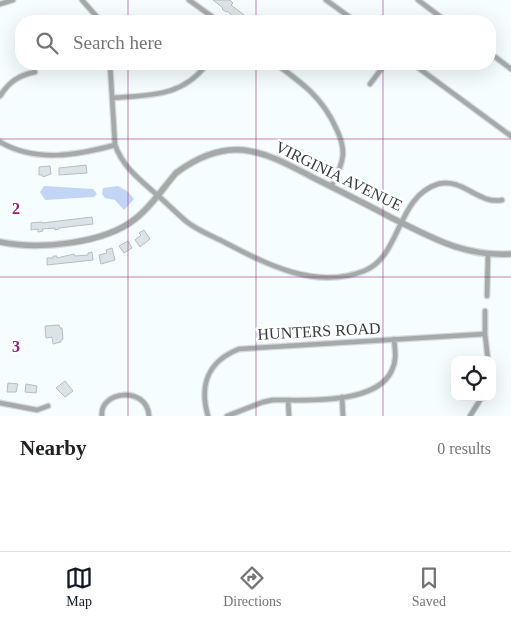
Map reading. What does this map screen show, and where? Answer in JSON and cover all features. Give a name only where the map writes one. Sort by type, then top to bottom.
[{"type":"street","points":[[0,4],[13,0]]},
{"type":"street","points":[[82,0],[96,15]]},
{"type":"street","points":[[189,0],[210,15]]},
{"type":"street","points":[[326,0],[347,15]]},
{"type":"street","points":[[418,0],[438,15]]},
{"type":"street","points":[[496,58],[511,69]]},
{"type":"street","points":[[111,70],[115,145],[120,157],[130,170],[188,223],[283,270],[306,276],[334,278],[365,271],[376,264],[386,252],[401,222],[417,198],[426,190],[440,183],[454,184],[471,190],[494,202],[502,200]]},
{"type":"street","points":[[113,98],[155,95],[172,91],[187,84],[202,70]]},
{"type":"street","points":[[284,70],[308,87],[320,100],[340,137],[343,153],[339,171],[331,186]]},
{"type":"street","points":[[370,84],[380,70]]},
{"type":"street","points":[[421,70],[511,136]]},
{"type":"street","points":[[0,96],[7,85],[17,78],[35,72]]},
{"type":"street","points":[[0,142],[24,151],[67,156],[115,145]]},
{"type":"street","name":"VIRGINIA AVENUE","points":[[0,242],[29,245],[64,243],[101,237],[132,222],[176,173],[184,167],[203,156],[232,150],[243,150],[268,155],[454,248],[488,254],[511,254]]},
{"type":"street","points":[[487,296],[488,254]]},
{"type":"street","points":[[484,311],[484,334],[487,356]]},
{"type":"street","name":"HUNTERS ROAD","points":[[208,416],[204,402],[205,386],[210,370],[215,364],[238,349],[261,346],[484,334]]},
{"type":"street","points":[[227,416],[263,402],[342,397],[363,394],[374,389],[385,381],[393,370],[396,356],[394,339]]},
{"type":"street","points":[[102,416],[103,408],[107,401],[132,395],[145,403],[149,416]]},
{"type":"street","points":[[342,397],[343,416]]},
{"type":"street","points":[[288,400],[289,416]]},
{"type":"street","points":[[470,416],[479,401]]},
{"type":"street","points":[[0,403],[37,410],[48,406]]},
{"type":"water","points":[[44,186],[93,189],[97,194],[94,197],[45,200],[40,192]]},
{"type":"water","points":[[118,186],[127,191],[134,199],[124,210],[115,200],[105,198],[102,194],[103,188]]},
{"type":"building","points":[[213,0],[230,0],[233,3],[231,5],[244,15],[231,15]]},
{"type":"building","points":[[86,165],[87,173],[59,175],[59,168]]},
{"type":"building","points":[[50,166],[51,174],[43,177],[39,175],[39,167]]},
{"type":"building","points":[[92,217],[93,224],[55,230],[55,228],[42,229],[43,231],[38,232],[38,229],[31,230],[31,223]]},
{"type":"building","points":[[144,230],[150,239],[140,247],[135,240],[141,235],[139,233]]},
{"type":"building","points":[[128,241],[132,248],[124,253],[119,246]]},
{"type":"building","points":[[112,248],[115,260],[101,264],[99,255],[107,253],[106,250]]},
{"type":"building","points":[[92,252],[93,260],[47,265],[47,258],[53,258],[53,256],[57,256],[57,258],[74,254],[75,256],[88,255],[88,253]]},
{"type":"building","points":[[59,325],[62,328],[63,339],[61,342],[53,344],[52,337],[46,338],[45,326]]},
{"type":"building","points":[[65,381],[73,391],[65,397],[56,388]]},
{"type":"building","points":[[8,383],[18,384],[16,392],[7,392]]},
{"type":"building","points":[[26,384],[37,386],[36,393],[25,392]]}]
